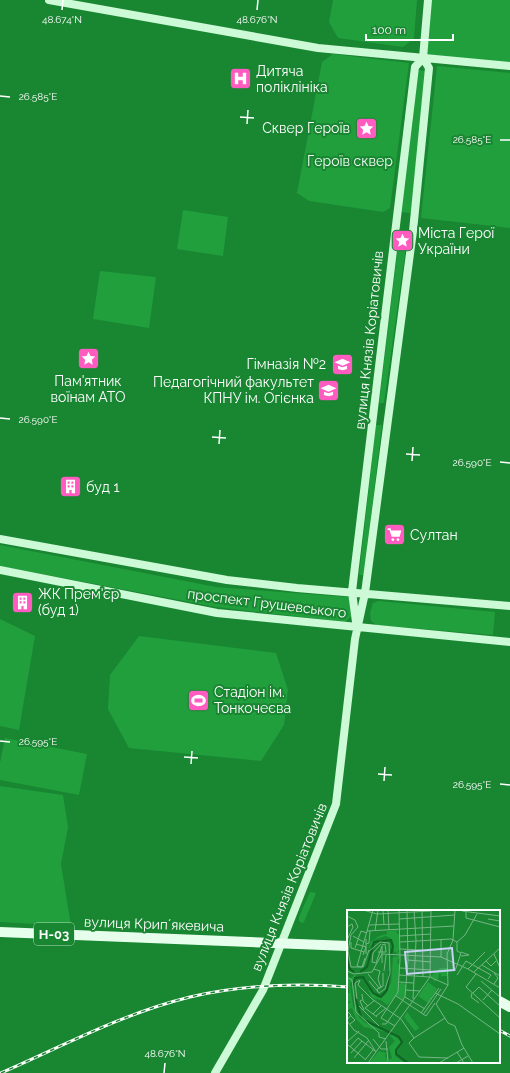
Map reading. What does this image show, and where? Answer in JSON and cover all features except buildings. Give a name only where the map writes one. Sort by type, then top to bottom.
[{"type":"main road","points":[[49,0],[318,48],[510,66]]},
{"type":"main road","name":"вулиця Князів Коріатовичів","points":[[215,1073],[263,990],[336,804],[357,627],[365,593],[413,224],[429,68],[423,58],[428,0]]},
{"type":"main road","name":"вулиця Князів Коріатовичів","points":[[357,627],[352,592],[415,67],[423,58]]},
{"type":"main road","name":"проспект Грушевського","points":[[0,538],[222,579],[510,606]]},
{"type":"main road","name":"проспект Грушевського","points":[[0,570],[217,613],[510,642]]},
{"type":"main road","name":"вулиця Крипʼякевича","points":[[0,932],[282,943]]},
{"type":"main road","name":"Н-03","points":[[282,943],[347,946]]},
{"type":"main road","points":[[500,1002],[510,1007]]},
{"type":"green space","points":[[333,0],[417,0],[414,38],[403,47],[338,38],[329,22]]},
{"type":"green space","points":[[428,0],[510,0],[510,66],[423,58]]},
{"type":"green space","name":"Героїв сквер","points":[[333,54],[409,63],[390,208],[383,212],[309,201],[297,193],[322,62]]},
{"type":"green space","points":[[437,66],[510,73],[510,228],[421,218]]},
{"type":"green space","points":[[418,70],[425,71],[411,213],[400,212]]},
{"type":"green space","points":[[183,210],[228,217],[223,256],[177,249]]},
{"type":"green space","points":[[398,246],[406,247],[384,403],[379,403]]},
{"type":"green space","points":[[100,271],[156,277],[149,328],[93,319]]},
{"type":"green space","points":[[376,425],[382,425],[364,575],[359,575]]},
{"type":"green space","points":[[0,545],[216,587],[348,597],[351,601],[353,611],[351,617],[345,622],[216,607],[0,566]]},
{"type":"green space","points":[[379,601],[495,612],[493,635],[376,625],[371,621],[370,613],[373,603]]},
{"type":"green space","points":[[0,619],[35,636],[19,730],[0,726]]},
{"type":"green space","name":"Стадіон ім. Тонкочеєва","points":[[139,636],[276,653],[288,690],[284,725],[261,761],[129,748],[108,709],[110,675]]},
{"type":"green space","points":[[5,738],[87,754],[79,795],[0,780],[0,763]]},
{"type":"green space","points":[[0,786],[63,795],[68,827],[61,864],[71,926],[0,922]]},
{"type":"green space","points":[[310,892],[316,893],[304,922],[302,923],[299,921],[299,917]]},
{"type":"railway","points":[[1,1073],[118,1021],[141,1012],[190,997],[229,990],[269,986],[309,985],[347,987]]},
{"type":"railway","points":[[500,1031],[510,1036]]},
{"type":"place","name":"Дитяча поліклініка","points":[[241,79]]},
{"type":"place","name":"Сквер Героїв","points":[[366,128]]},
{"type":"place","name":"Міста Герої України","points":[[402,241]]},
{"type":"place","name":"Пам'ятник воїнам АТО","points":[[88,359]]},
{"type":"place","name":"Гімназія №2","points":[[342,364]]},
{"type":"place","name":"Педагогічний факультет КПНУ ім. Огієнка","points":[[329,390]]},
{"type":"place","name":"буд 1","points":[[71,487]]},
{"type":"place","name":"Султан","points":[[394,535]]},
{"type":"place","name":"ЖК Прем'єр (буд 1)","points":[[22,602]]},
{"type":"place","name":"Стадіон ім. Тонкочеєва","points":[[198,700]]}]
